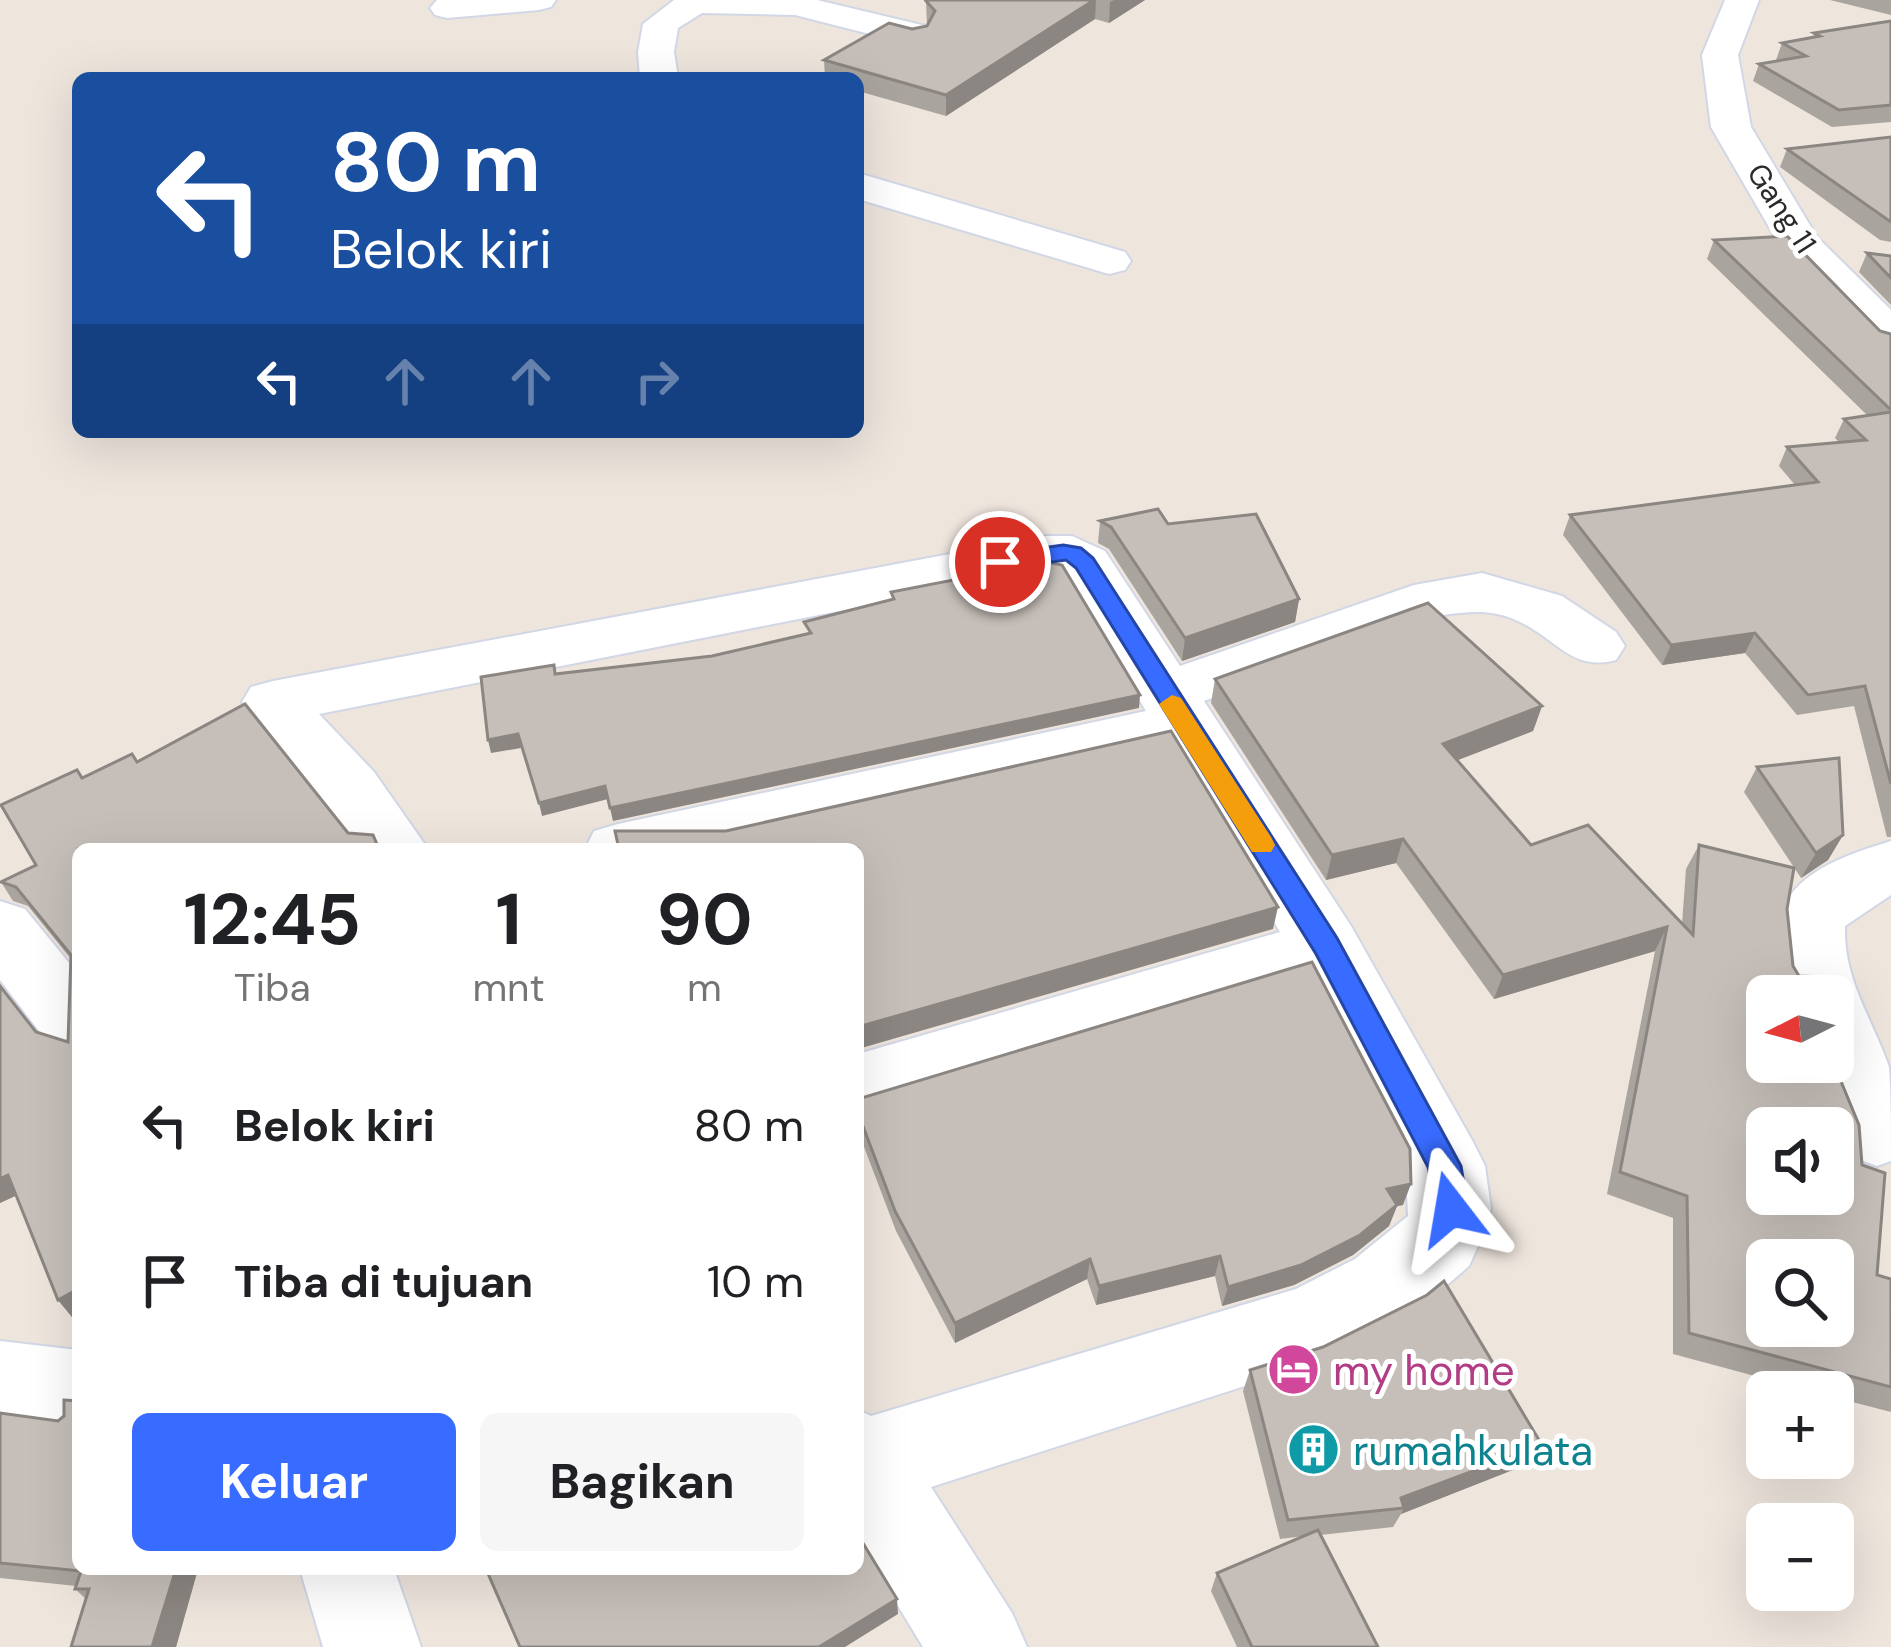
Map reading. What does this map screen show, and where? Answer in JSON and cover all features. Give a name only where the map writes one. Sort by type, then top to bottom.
[{"type":"street","points":[[448,8],[539,0]]},
{"type":"street","name":"Gang 11","points":[[1742,0],[1720,55],[1731,127],[1800,244],[1891,337]]},
{"type":"street","points":[[658,72],[661,24],[696,1],[795,5],[913,34]]},
{"type":"street","points":[[1747,154],[1790,150]]},
{"type":"street","points":[[864,188],[1109,261]]},
{"type":"street","points":[[1800,244],[1868,256]]},
{"type":"street","points":[[391,843],[351,788],[273,702],[1063,553],[1072,553],[1084,563],[1326,946],[1444,1166],[1451,1209],[1441,1240],[1385,1286],[1313,1324],[864,1458]]},
{"type":"street","points":[[642,843],[1174,708],[1415,604],[1482,591],[1542,609],[1594,646]]},
{"type":"street","points":[[1815,975],[1807,955],[1807,920],[1825,896],[1891,866]]},
{"type":"street","points":[[0,928],[72,1019]]},
{"type":"street","points":[[864,1083],[1326,946]]},
{"type":"street","points":[[1854,1069],[1886,1143]]},
{"type":"street","points":[[0,1383],[72,1393]]},
{"type":"street","points":[[864,1464],[978,1647]]},
{"type":"street","points":[[348,1575],[372,1647]]},
{"type":"building","points":[[928,0],[1094,0],[946,95],[824,60],[889,23],[912,29],[927,26],[935,11]]},
{"type":"building","points":[[1891,21],[1891,105],[1839,110],[1759,64],[1806,56],[1782,43]]},
{"type":"building","points":[[1891,137],[1891,222],[1787,149]]},
{"type":"building","points":[[1787,236],[1880,331],[1891,334],[1891,410],[1714,240]]},
{"type":"building","points":[[1867,253],[1891,256],[1891,278]]},
{"type":"building","points":[[1891,412],[1891,784],[1865,686],[1808,695],[1755,633],[1671,645],[1570,515],[1818,482],[1787,447],[1866,440],[1844,419]]},
{"type":"building","points":[[1158,509],[1168,524],[1256,514],[1299,599],[1185,638],[1111,527],[1100,521]]},
{"type":"building","points":[[1047,562],[1062,565],[1140,695],[610,808],[605,786],[539,803],[518,734],[488,740],[481,677],[554,665],[555,674],[712,656],[811,633],[804,622],[894,599],[891,592]]},
{"type":"building","points":[[1428,603],[1542,706],[1443,744],[1531,845],[1588,825],[1693,935],[1699,845],[1794,868],[1787,909],[1793,966],[1798,975],[1746,975],[1746,1083],[1842,1083],[1852,1107],[1746,1107],[1746,1215],[1854,1215],[1854,1113],[1862,1165],[1885,1173],[1877,1275],[1891,1279],[1891,1387],[1854,1377],[1854,1371],[1831,1371],[1689,1333],[1687,1196],[1620,1172],[1667,927],[1503,975],[1403,839],[1332,855],[1215,679]]},
{"type":"building","points":[[245,704],[348,833],[373,835],[376,843],[72,843],[72,1292],[58,1300],[8,1175],[0,1179],[0,986],[36,1032],[68,1042],[71,955],[16,887],[1,882],[36,865],[1,805],[77,770],[82,778],[132,754],[137,762]]},
{"type":"building","points":[[1171,731],[1278,907],[864,1025],[864,843],[618,843],[615,831],[726,831]]},
{"type":"building","points":[[1839,758],[1843,835],[1816,853],[1757,767]]},
{"type":"building","points":[[1312,962],[1410,1149],[1411,1184],[1387,1189],[1397,1205],[1360,1235],[1301,1265],[1228,1287],[1220,1256],[1099,1286],[1090,1259],[955,1323],[895,1211],[864,1129],[864,1097]]},
{"type":"building","points":[[1444,1281],[1542,1445],[1401,1498],[1404,1508],[1288,1520],[1250,1370],[1323,1347],[1427,1295]]},
{"type":"building","points":[[64,1400],[72,1401],[72,1570],[0,1563],[0,1413],[58,1421],[64,1416]]},
{"type":"building","points":[[1318,1530],[1378,1647],[1252,1647],[1217,1573]]},
{"type":"building","points":[[864,1545],[897,1599],[819,1647],[520,1647],[489,1575],[864,1575]]},
{"type":"building","points":[[80,1575],[174,1575],[152,1647],[71,1647],[89,1589],[75,1589]]},
{"type":"slow traffic","points":[[1172,704],[1261,845]]},
{"type":"place","name":"my home","points":[[1294,1370]]},
{"type":"place","name":"rumahkulata","points":[[1314,1450]]},
{"type":"route","points":[[1000,562],[1072,553],[1084,563],[1326,946],[1444,1166],[1451,1209]]}]
